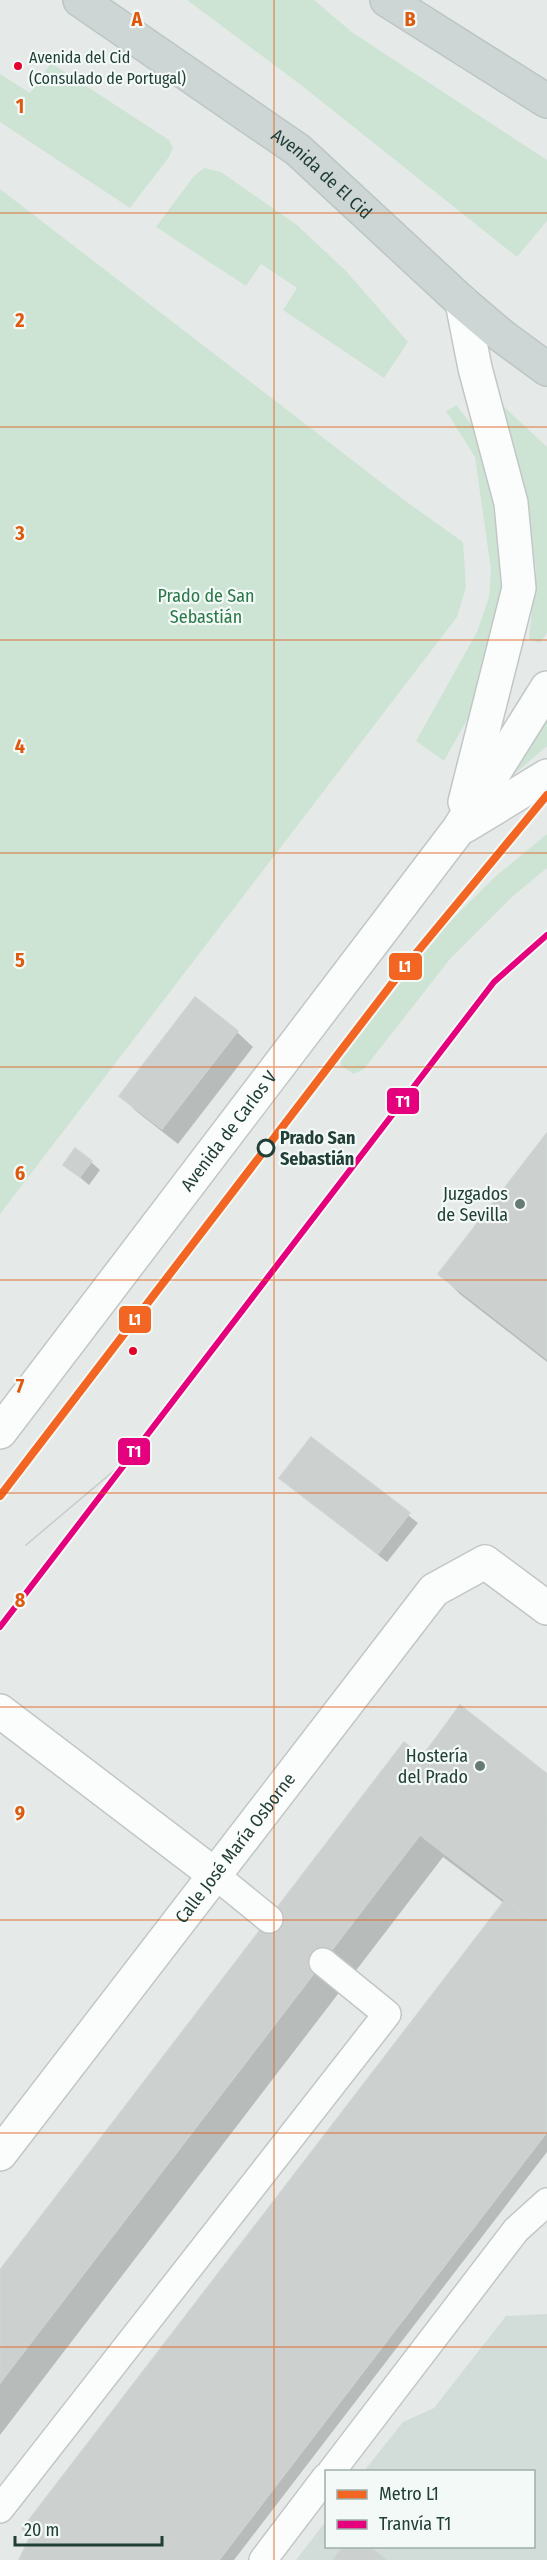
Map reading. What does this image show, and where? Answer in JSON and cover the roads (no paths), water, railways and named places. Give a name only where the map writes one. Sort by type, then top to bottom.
[{"type":"main road","name":"Avenida de El Cid","points":[[80,0],[298,150],[462,302],[502,336],[547,369]]},
{"type":"main road","points":[[387,0],[547,101]]},
{"type":"street","points":[[458,830],[519,588],[511,503],[475,368],[462,302]]},
{"type":"street","name":"Avenida de Carlos V","points":[[0,1432],[458,830],[547,688]]},
{"type":"street","points":[[458,830],[547,776]]},
{"type":"street","name":"Calle José María Osborne","points":[[0,2154],[434,1590],[485,1562],[547,1608]]},
{"type":"street","points":[[0,1711],[215,1875]]},
{"type":"lane","points":[[215,1875],[269,1919]]},
{"type":"lane","points":[[0,2509],[387,2014],[323,1962]]},
{"type":"lane","points":[[333,2470],[516,2230],[547,2202]]},
{"type":"lane","points":[[263,2560],[325,2480]]},
{"type":"tram line","name":"T1","points":[[0,1627],[494,982],[547,935]]},
{"type":"tram line","points":[[26,1545],[135,1453]]},
{"type":"metro line","name":"L1","points":[[0,1496],[404,968],[547,795]]},
{"type":"place","name":"Avenida del Cid (Consulado de Portugal)","points":[[18,66]]},
{"type":"place","name":"Prado San Sebastián","points":[[266,1148]]},
{"type":"place","name":"Juzgados de Sevilla","points":[[520,1204]]},
{"type":"place","name":"Hostería del Prado","points":[[480,1766]]},
{"type":"park label","name":"Prado de San Sebastián","points":[[206,606]]}]
